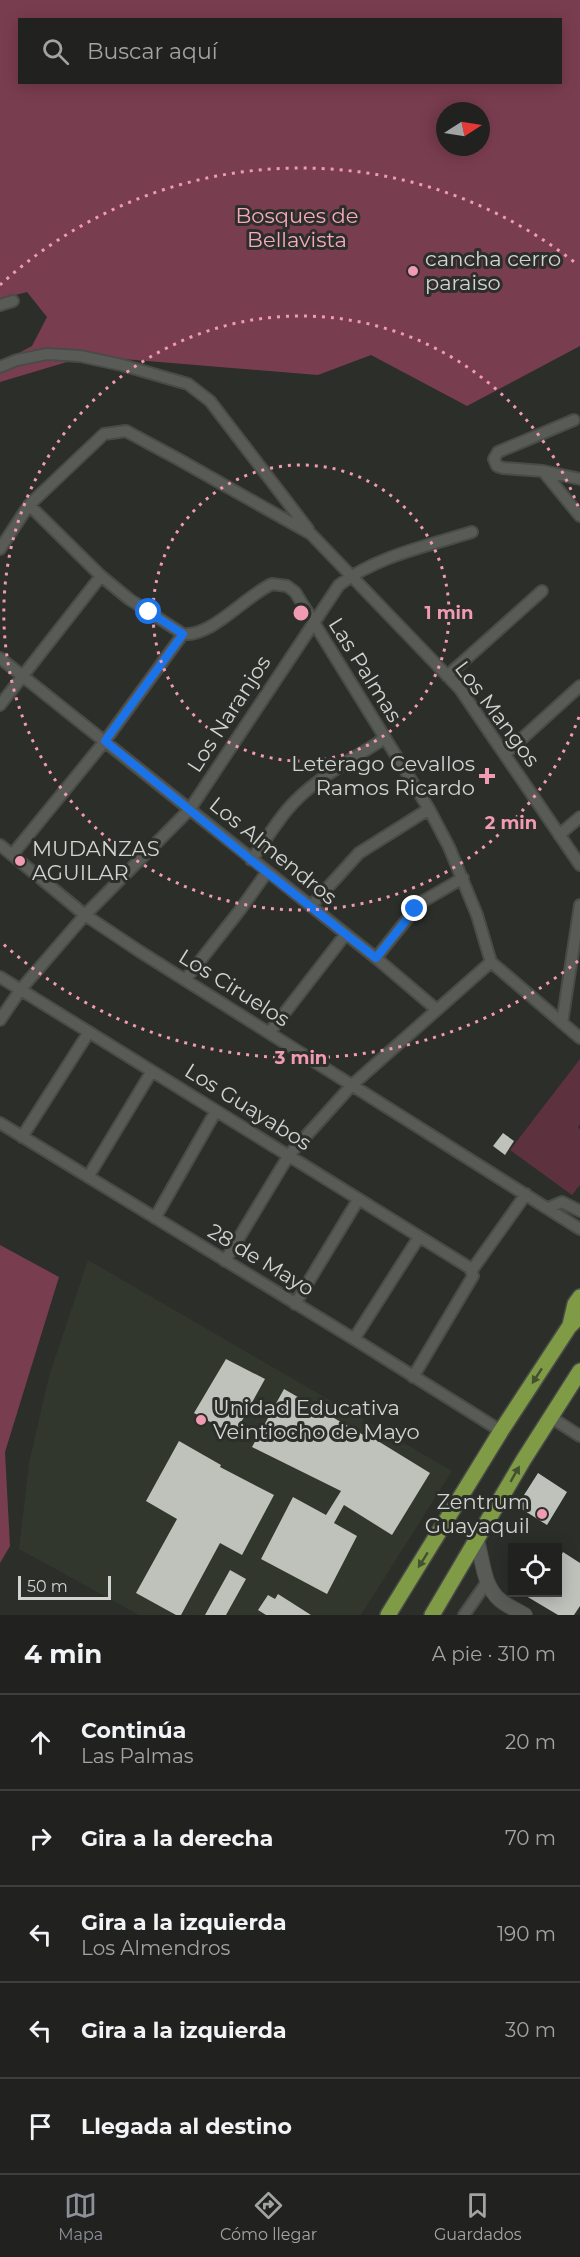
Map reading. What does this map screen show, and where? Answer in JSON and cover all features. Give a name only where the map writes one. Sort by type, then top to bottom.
[{"type":"main road","points":[[569,1327],[575,1304],[580,1297]]},
{"type":"main road","points":[[388,1615],[501,1431],[569,1327],[580,1316]]},
{"type":"main road","points":[[432,1615],[524,1459],[580,1371]]},
{"type":"street","points":[[0,305],[13,300]]},
{"type":"street","points":[[0,367],[17,360],[47,354],[80,356],[122,365],[188,384],[210,401],[311,534]]},
{"type":"street","points":[[574,420],[498,452],[494,459],[496,466],[503,468],[543,471],[580,479]]},
{"type":"street","name":"Los Mangos","points":[[29,505],[104,434],[126,431],[311,534],[460,689],[580,865]]},
{"type":"street","points":[[543,471],[580,516]]},
{"type":"street","points":[[0,549],[29,505],[101,576],[129,599],[183,634],[105,741],[12,855]]},
{"type":"street","name":"Los Naranjos","points":[[0,1020],[21,989],[85,915],[190,809],[339,585],[351,576],[392,557],[472,532]]},
{"type":"street","points":[[0,705],[101,576]]},
{"type":"street","name":"Las Palmas","points":[[183,634],[190,635],[204,631],[272,584],[279,583],[295,592],[429,809],[464,878],[491,962]]},
{"type":"street","points":[[447,676],[542,591]]},
{"type":"street","name":"Los Almendros","points":[[0,658],[376,958],[436,1009]]},
{"type":"street","points":[[505,754],[580,686]]},
{"type":"street","points":[[251,860],[288,810],[306,792],[385,738]]},
{"type":"street","points":[[311,906],[359,853],[429,809]]},
{"type":"street","points":[[559,835],[580,817]]},
{"type":"street","name":"Los Ciruelos","points":[[0,845],[85,915],[580,1229]]},
{"type":"street","points":[[185,980],[267,872]]},
{"type":"street","points":[[376,958],[420,903],[464,878]]},
{"type":"street","points":[[562,1023],[580,905]]},
{"type":"street","points":[[270,1033],[345,935]]},
{"type":"street","points":[[225,1261],[290,1155],[352,1085],[491,962],[580,1038]]},
{"type":"street","name":"Los Guayabos","points":[[0,977],[290,1155],[473,1271]]},
{"type":"street","points":[[22,1137],[89,1032]]},
{"type":"street","points":[[88,1177],[152,1071]]},
{"type":"street","points":[[155,1218],[216,1111]]},
{"type":"street","name":"28 de Mayo","points":[[0,1123],[501,1431]]},
{"type":"street","points":[[413,1377],[473,1271],[526,1194]]},
{"type":"street","points":[[295,1304],[358,1200]]},
{"type":"street","points":[[548,1208],[562,1202],[580,1210]]},
{"type":"street","points":[[354,1339],[418,1237]]},
{"type":"street","points":[[552,1418],[580,1436]]},
{"type":"street","points":[[477,1541],[484,1562],[486,1582],[498,1599],[525,1615]]},
{"type":"street","points":[[464,1615],[486,1582]]},
{"type":"shaded area","points":[[580,1059],[580,1124],[578,1128],[580,1129],[580,1185],[572,1195],[510,1150]]},
{"type":"shaded area","name":"Unidad Educativa Veintiocho de Mayo","points":[[88,1260],[452,1471],[361,1615],[139,1615],[19,1549],[29,1463],[49,1376]]},
{"type":"green space","name":"Bosques de Bellavista","points":[[0,0],[580,0],[580,346],[467,406],[371,355],[318,375],[87,356],[0,382],[0,363],[32,346],[47,317],[27,292],[0,299]]},
{"type":"green space","points":[[0,1245],[59,1277],[5,1452],[10,1546],[0,1563]]},
{"type":"building","points":[[503,1133],[514,1141],[505,1155],[493,1146]]},
{"type":"building","points":[[226,1359],[265,1379],[234,1435],[194,1413]]},
{"type":"building","points":[[284,1389],[372,1440],[373,1438],[430,1473],[392,1535],[344,1505],[334,1523],[357,1536],[327,1594],[261,1559],[293,1497],[326,1515],[341,1491],[252,1447]]},
{"type":"building","points":[[179,1441],[221,1465],[220,1467],[274,1495],[242,1555],[220,1543],[181,1615],[176,1615],[136,1593],[177,1519],[146,1501]]},
{"type":"building","name":"Zentrum Guayaquil","points":[[538,1473],[567,1492],[547,1525],[517,1506]]},
{"type":"building","points":[[563,1552],[580,1563],[580,1606],[574,1615],[558,1615],[528,1597],[562,1597]]},
{"type":"building","points":[[230,1570],[246,1579],[226,1615],[205,1615]]},
{"type":"building","points":[[278,1594],[311,1615],[266,1615],[258,1610],[268,1595],[275,1599]]},
{"type":"place","name":"cancha cerro paraiso","points":[[413,271]]},
{"type":"place","name":"Leterago Cevallos Ramos Ricardo","points":[[487,776]]},
{"type":"place","name":"MUDANZAS AGUILAR","points":[[20,861]]},
{"type":"place","name":"Unidad Educativa Veintiocho de Mayo","points":[[201,1420]]},
{"type":"place","name":"Zentrum Guayaquil","points":[[542,1514]]},
{"type":"route","points":[[149,612],[183,634],[105,741],[376,958],[415,909]]}]
